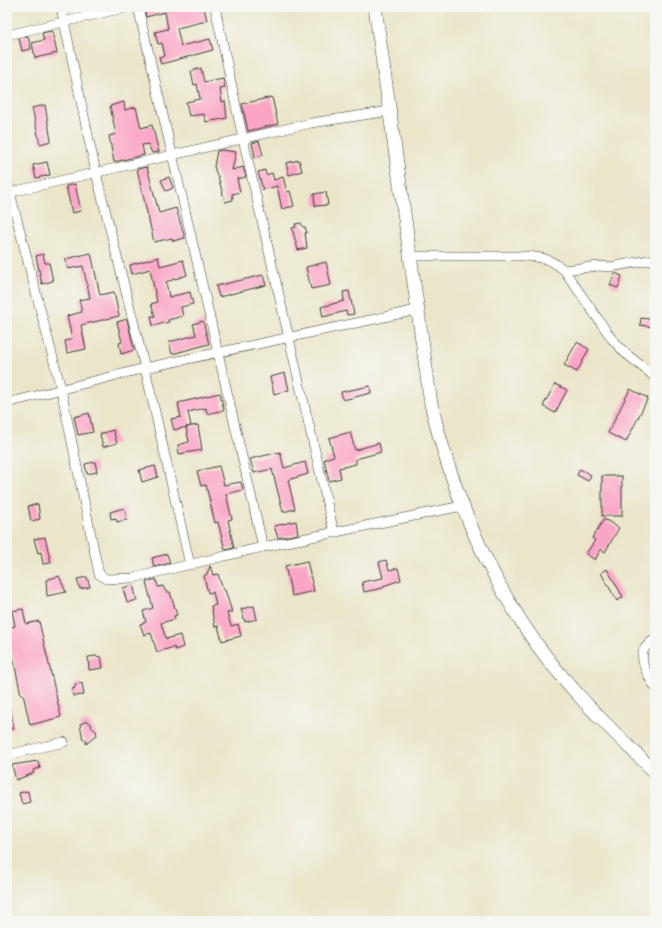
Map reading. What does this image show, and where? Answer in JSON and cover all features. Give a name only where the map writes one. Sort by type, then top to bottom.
[{"type":"main road","points":[[375,7],[431,404],[439,437],[462,506],[495,578],[524,625],[546,656],[587,705],[655,772]]},
{"type":"street","points":[[61,7],[96,173],[145,368],[190,565]]},
{"type":"street","points":[[7,35],[128,7]]},
{"type":"street","points":[[138,7],[263,547]]},
{"type":"street","points":[[215,7],[243,139],[290,336],[334,533]]},
{"type":"street","points":[[8,193],[311,123],[390,111]]},
{"type":"street","points":[[7,180],[8,193],[61,389],[99,574],[106,579],[112,580],[133,578],[263,547],[462,506]]},
{"type":"street","points":[[409,256],[542,257],[554,261],[564,270],[612,339],[624,352],[655,377]]},
{"type":"street","points":[[564,270],[599,266],[610,267],[655,259]]},
{"type":"street","points":[[7,403],[145,368],[417,310]]},
{"type":"street","points":[[655,638],[645,648],[643,654],[645,668],[655,687]]},
{"type":"street","points":[[7,755],[64,742]]},
{"type":"building","points":[[144,7],[204,7],[207,21],[177,28],[181,46],[210,39],[213,50],[161,64],[159,57],[165,56],[162,43],[158,44],[155,32],[168,29],[165,12],[146,17]]},
{"type":"building","points":[[52,31],[57,53],[35,58],[32,43],[44,40],[42,33]]},
{"type":"building","points":[[28,36],[31,49],[22,51],[19,38]]},
{"type":"building","points":[[201,68],[204,82],[223,78],[225,88],[220,89],[222,102],[225,101],[227,118],[206,122],[204,114],[189,116],[186,102],[200,99],[197,84],[194,85],[191,71]]},
{"type":"building","points":[[272,97],[278,124],[248,131],[242,104]]},
{"type":"building","points":[[124,102],[125,110],[136,107],[141,128],[152,125],[159,152],[152,153],[148,144],[142,145],[144,155],[114,162],[109,136],[116,134],[110,106]]},
{"type":"building","points":[[45,105],[51,141],[40,144],[32,108]]},
{"type":"building","points":[[259,141],[263,155],[255,157],[252,143]]},
{"type":"building","points":[[222,150],[236,152],[232,170],[243,167],[246,177],[237,179],[240,192],[232,194],[233,200],[225,202],[214,166],[217,151]]},
{"type":"building","points":[[299,160],[302,171],[289,175],[286,163]]},
{"type":"building","points":[[47,162],[50,175],[36,178],[33,165]]},
{"type":"building","points":[[147,167],[159,213],[176,208],[185,238],[173,241],[172,238],[154,242],[137,169]]},
{"type":"building","points":[[265,170],[266,175],[272,173],[274,180],[283,177],[287,192],[290,191],[294,206],[282,209],[277,186],[263,190],[258,172]]},
{"type":"building","points":[[169,177],[173,188],[166,191],[161,180]]},
{"type":"building","points":[[75,184],[81,211],[72,213],[66,186]]},
{"type":"building","points":[[326,192],[328,205],[315,206],[314,194]]},
{"type":"building","points":[[301,223],[303,227],[305,227],[307,233],[305,233],[307,248],[298,250],[292,228],[296,227],[295,224]]},
{"type":"building","points":[[91,253],[100,295],[114,292],[119,316],[81,325],[86,349],[67,353],[65,341],[72,339],[67,316],[82,312],[79,300],[90,298],[83,266],[68,269],[65,259]]},
{"type":"building","points":[[43,254],[45,263],[49,263],[53,281],[42,284],[36,256]]},
{"type":"building","points":[[158,257],[160,266],[183,260],[187,275],[166,282],[169,297],[190,292],[193,304],[181,307],[183,316],[168,320],[169,322],[153,326],[151,316],[155,316],[151,304],[157,302],[150,269],[132,274],[130,265]]},
{"type":"building","points":[[326,262],[331,285],[311,289],[306,267]]},
{"type":"building","points":[[615,273],[622,276],[618,288],[610,285]]},
{"type":"building","points":[[263,275],[266,285],[219,297],[216,286]]},
{"type":"building","points":[[349,291],[354,314],[347,315],[346,311],[323,317],[321,307],[344,301],[343,292]]},
{"type":"building","points":[[641,318],[655,320],[655,324],[653,327],[640,325]]},
{"type":"building","points":[[127,319],[134,350],[121,354],[119,343],[122,342],[117,322]]},
{"type":"building","points":[[203,321],[209,344],[172,354],[169,342],[196,335],[193,324]]},
{"type":"building","points":[[577,342],[589,349],[577,372],[564,365]]},
{"type":"building","points":[[285,373],[289,390],[274,394],[270,377]]},
{"type":"building","points":[[555,384],[567,390],[555,413],[543,406]]},
{"type":"building","points":[[370,386],[371,393],[343,400],[341,392]]},
{"type":"building","points":[[630,389],[648,398],[626,442],[608,433]]},
{"type":"building","points":[[220,393],[224,410],[207,414],[206,408],[188,412],[191,426],[174,430],[171,419],[181,417],[178,403]]},
{"type":"building","points":[[89,413],[93,432],[78,435],[74,417]]},
{"type":"building","points":[[198,425],[202,450],[179,454],[178,445],[189,442],[186,427]]},
{"type":"building","points":[[113,430],[117,443],[103,447],[100,434]]},
{"type":"building","points":[[350,432],[355,450],[379,443],[381,452],[356,459],[356,464],[339,468],[341,478],[329,481],[324,459],[334,456],[329,438]]},
{"type":"building","points":[[280,452],[284,468],[305,462],[308,474],[288,480],[295,509],[283,512],[272,469],[254,473],[250,459]]},
{"type":"building","points":[[95,462],[97,472],[87,474],[85,464]]},
{"type":"building","points":[[155,466],[158,477],[142,482],[139,470]]},
{"type":"building","points":[[219,466],[224,485],[241,482],[243,490],[226,494],[232,519],[228,520],[234,548],[225,550],[218,522],[215,523],[206,485],[201,486],[197,471]]},
{"type":"building","points":[[580,469],[591,475],[588,481],[577,475]]},
{"type":"building","points":[[602,476],[622,476],[622,516],[602,516]]},
{"type":"building","points":[[38,504],[40,519],[31,521],[28,506]]},
{"type":"building","points":[[124,508],[127,520],[117,522],[116,518],[111,519],[110,512]]},
{"type":"building","points":[[604,519],[619,528],[605,552],[601,549],[595,560],[586,554],[595,540],[592,538]]},
{"type":"building","points":[[296,521],[298,534],[278,538],[274,526]]},
{"type":"building","points":[[45,537],[51,563],[43,564],[41,552],[38,553],[34,539]]},
{"type":"building","points":[[167,554],[170,563],[154,567],[152,558]]},
{"type":"building","points":[[386,560],[389,570],[398,568],[401,580],[383,586],[383,588],[364,592],[362,582],[383,578],[379,562]]},
{"type":"building","points":[[307,561],[314,591],[292,596],[285,566]]},
{"type":"building","points":[[210,566],[213,575],[218,574],[223,590],[225,590],[232,612],[227,613],[231,626],[238,624],[241,636],[222,641],[218,626],[215,627],[211,606],[216,605],[213,592],[208,593],[204,576],[207,574]]},
{"type":"building","points":[[607,569],[623,597],[617,601],[601,573]]},
{"type":"building","points":[[59,576],[66,592],[47,596],[46,580]]},
{"type":"building","points":[[87,577],[90,587],[80,589],[77,579]]},
{"type":"building","points":[[156,579],[158,587],[163,586],[166,592],[170,592],[177,615],[174,616],[175,619],[161,623],[166,639],[180,635],[183,647],[175,650],[174,647],[157,652],[151,633],[144,635],[140,624],[146,622],[143,611],[153,608],[146,582]]},
{"type":"building","points":[[133,585],[137,600],[127,603],[123,588]]},
{"type":"building","points":[[254,606],[257,619],[245,622],[241,609]]},
{"type":"building","points":[[23,609],[26,624],[39,621],[61,717],[30,725],[23,694],[21,695],[7,628],[15,626],[12,611]]},
{"type":"building","points":[[88,657],[101,657],[103,668],[89,670]]},
{"type":"building","points":[[82,683],[84,695],[73,696],[72,689],[75,688],[75,684]]},
{"type":"building","points":[[10,708],[14,729],[7,730],[7,709]]},
{"type":"building","points":[[87,721],[92,725],[91,727],[96,731],[97,735],[86,744],[86,739],[83,740],[80,724]]},
{"type":"building","points":[[38,761],[40,768],[33,770],[34,773],[16,780],[12,765]]},
{"type":"building","points":[[28,791],[30,802],[22,804],[19,793]]}]
